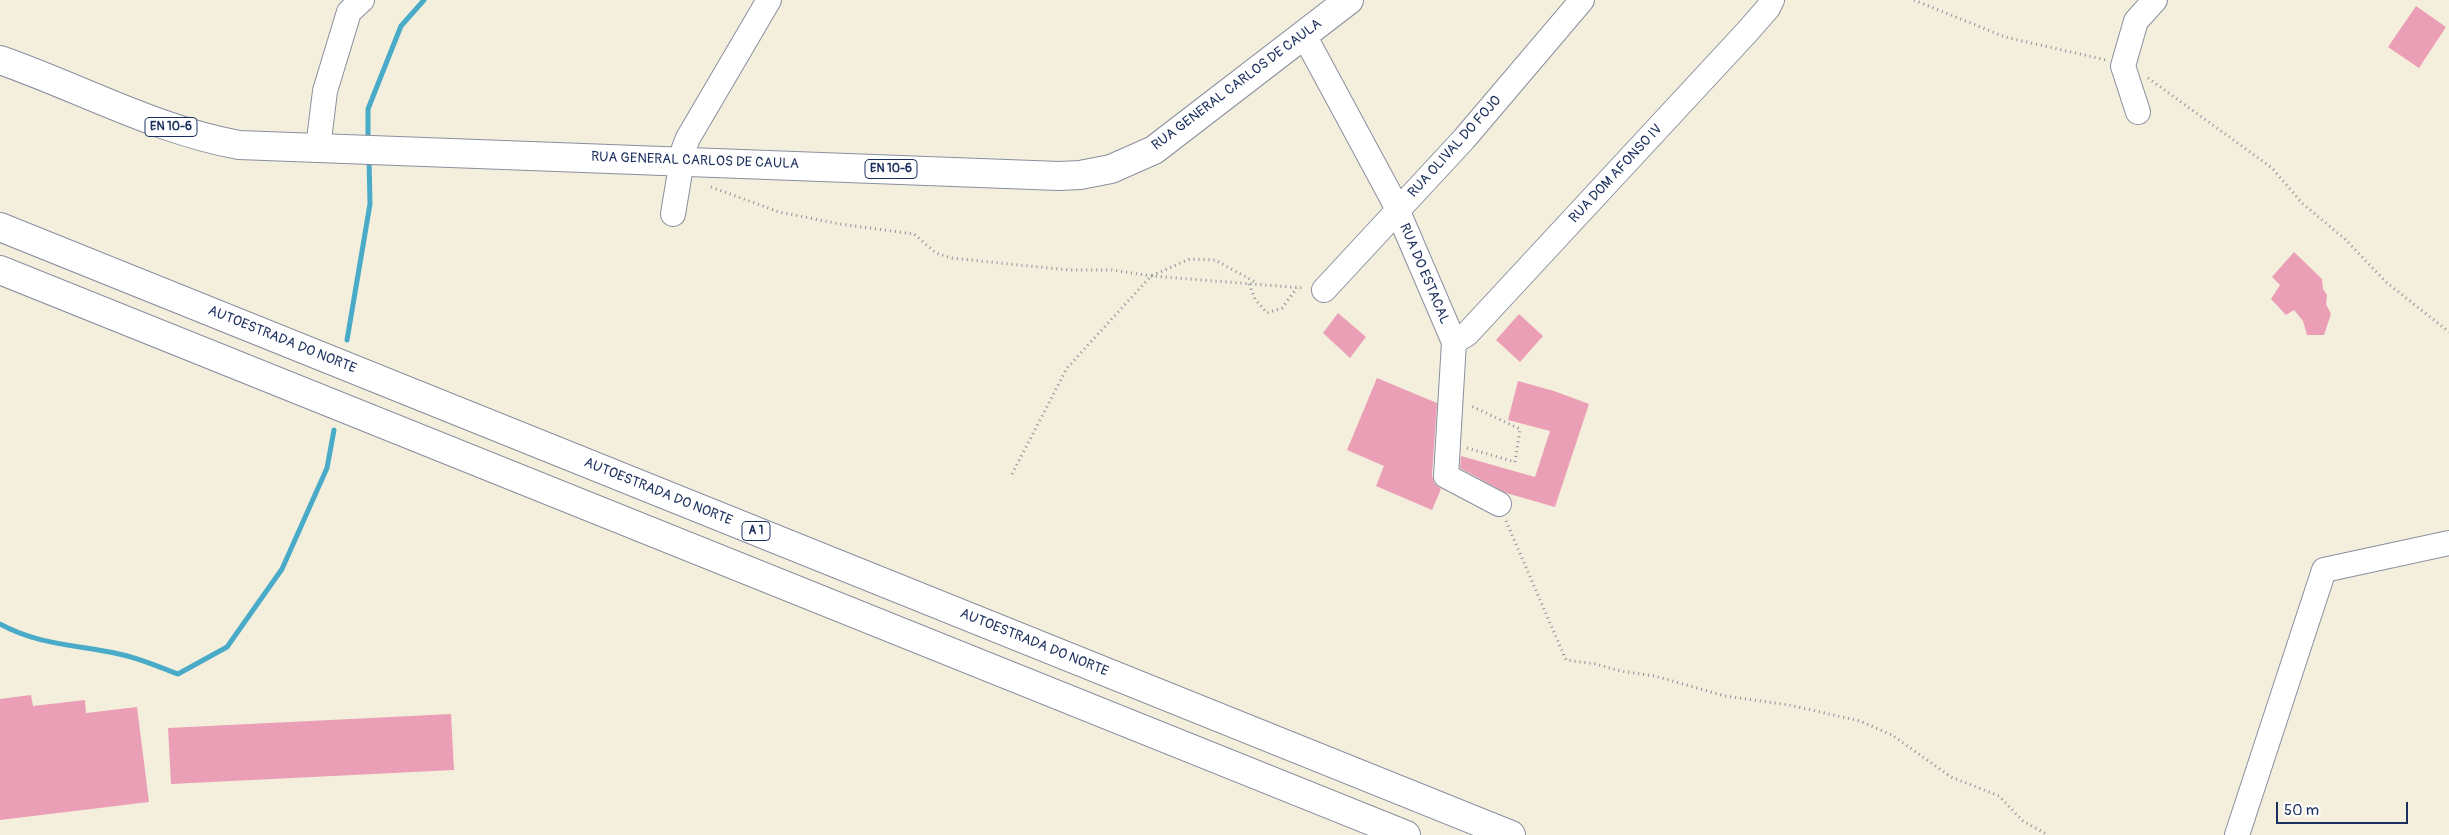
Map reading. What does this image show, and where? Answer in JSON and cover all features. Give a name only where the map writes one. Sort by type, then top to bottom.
[{"type":"main road","name":"RUA GENERAL CARLOS DE CAULA","points":[[0,60],[161,124],[201,137],[253,146],[365,149],[680,171],[1059,176],[1096,173],[1127,164],[1161,146],[1348,0]]},
{"type":"main road","name":"AUTOESTRADA DO NORTE","points":[[0,227],[1511,835]]},
{"type":"main road","points":[[0,270],[1406,835]]},
{"type":"street","points":[[318,148],[325,91],[350,12],[362,0]]},
{"type":"street","points":[[673,214],[688,138],[769,0]]},
{"type":"street","name":"RUA OLIVAL DO FOJO","points":[[1324,290],[1464,139],[1582,0]]},
{"type":"street","name":"RUA DOM AFONSO IV","points":[[1454,342],[1467,334],[1540,256],[1747,32],[1768,8],[1772,0]]},
{"type":"street","points":[[2138,112],[2123,66],[2136,21],[2156,0]]},
{"type":"street","name":"RUA DO ESTACAL","points":[[1304,35],[1397,211],[1454,342],[1446,476],[1499,504]]},
{"type":"street","points":[[2236,835],[2324,570],[2449,543]]},
{"type":"path","points":[[1914,0],[2005,37],[2091,55],[2140,72],[2272,168],[2303,204],[2345,239],[2386,282],[2449,332]]},
{"type":"path","points":[[680,171],[779,212],[840,224],[914,234],[936,253],[951,258],[1069,270],[1112,270],[1151,276],[1324,290]]},
{"type":"path","points":[[1012,474],[1067,368],[1151,276],[1190,259],[1215,260],[1260,285]]},
{"type":"path","points":[[1249,284],[1255,299],[1267,312],[1282,308],[1298,288]]},
{"type":"path","points":[[1448,443],[1515,462],[1520,429],[1450,396]]},
{"type":"path","points":[[1499,504],[1566,660],[1596,664],[1620,672],[1655,676],[1726,696],[1789,705],[1860,721],[1892,735],[1951,777],[1999,796],[2023,821],[2048,835]]},
{"type":"building","points":[[2416,6],[2446,27],[2419,68],[2388,47]]},
{"type":"building","points":[[2294,252],[2322,279],[2323,289],[2327,295],[2326,304],[2331,314],[2324,335],[2307,335],[2303,321],[2294,310],[2286,315],[2271,299],[2280,285],[2272,277]]},
{"type":"building","points":[[1338,313],[1366,337],[1350,358],[1323,333]]},
{"type":"building","points":[[1519,314],[1543,336],[1520,362],[1496,340]]},
{"type":"building","points":[[1377,378],[1437,403],[1432,475],[1434,483],[1441,489],[1432,510],[1376,486],[1384,466],[1347,450]]},
{"type":"building","points":[[1518,381],[1554,391],[1589,404],[1555,507],[1506,493],[1460,468],[1461,456],[1535,477],[1550,431],[1508,420]]},
{"type":"building","points":[[31,695],[33,706],[85,700],[86,713],[137,707],[149,802],[0,820],[0,699]]},
{"type":"building","points":[[451,714],[454,770],[171,784],[168,728]]},
{"type":"waterway","points":[[368,142],[368,109],[401,26],[424,0]]},
{"type":"waterway","points":[[347,340],[370,204],[369,158]]},
{"type":"waterway","points":[[0,624],[14,631],[43,640],[126,656],[178,674],[227,647],[282,569],[327,468],[334,430]]}]
